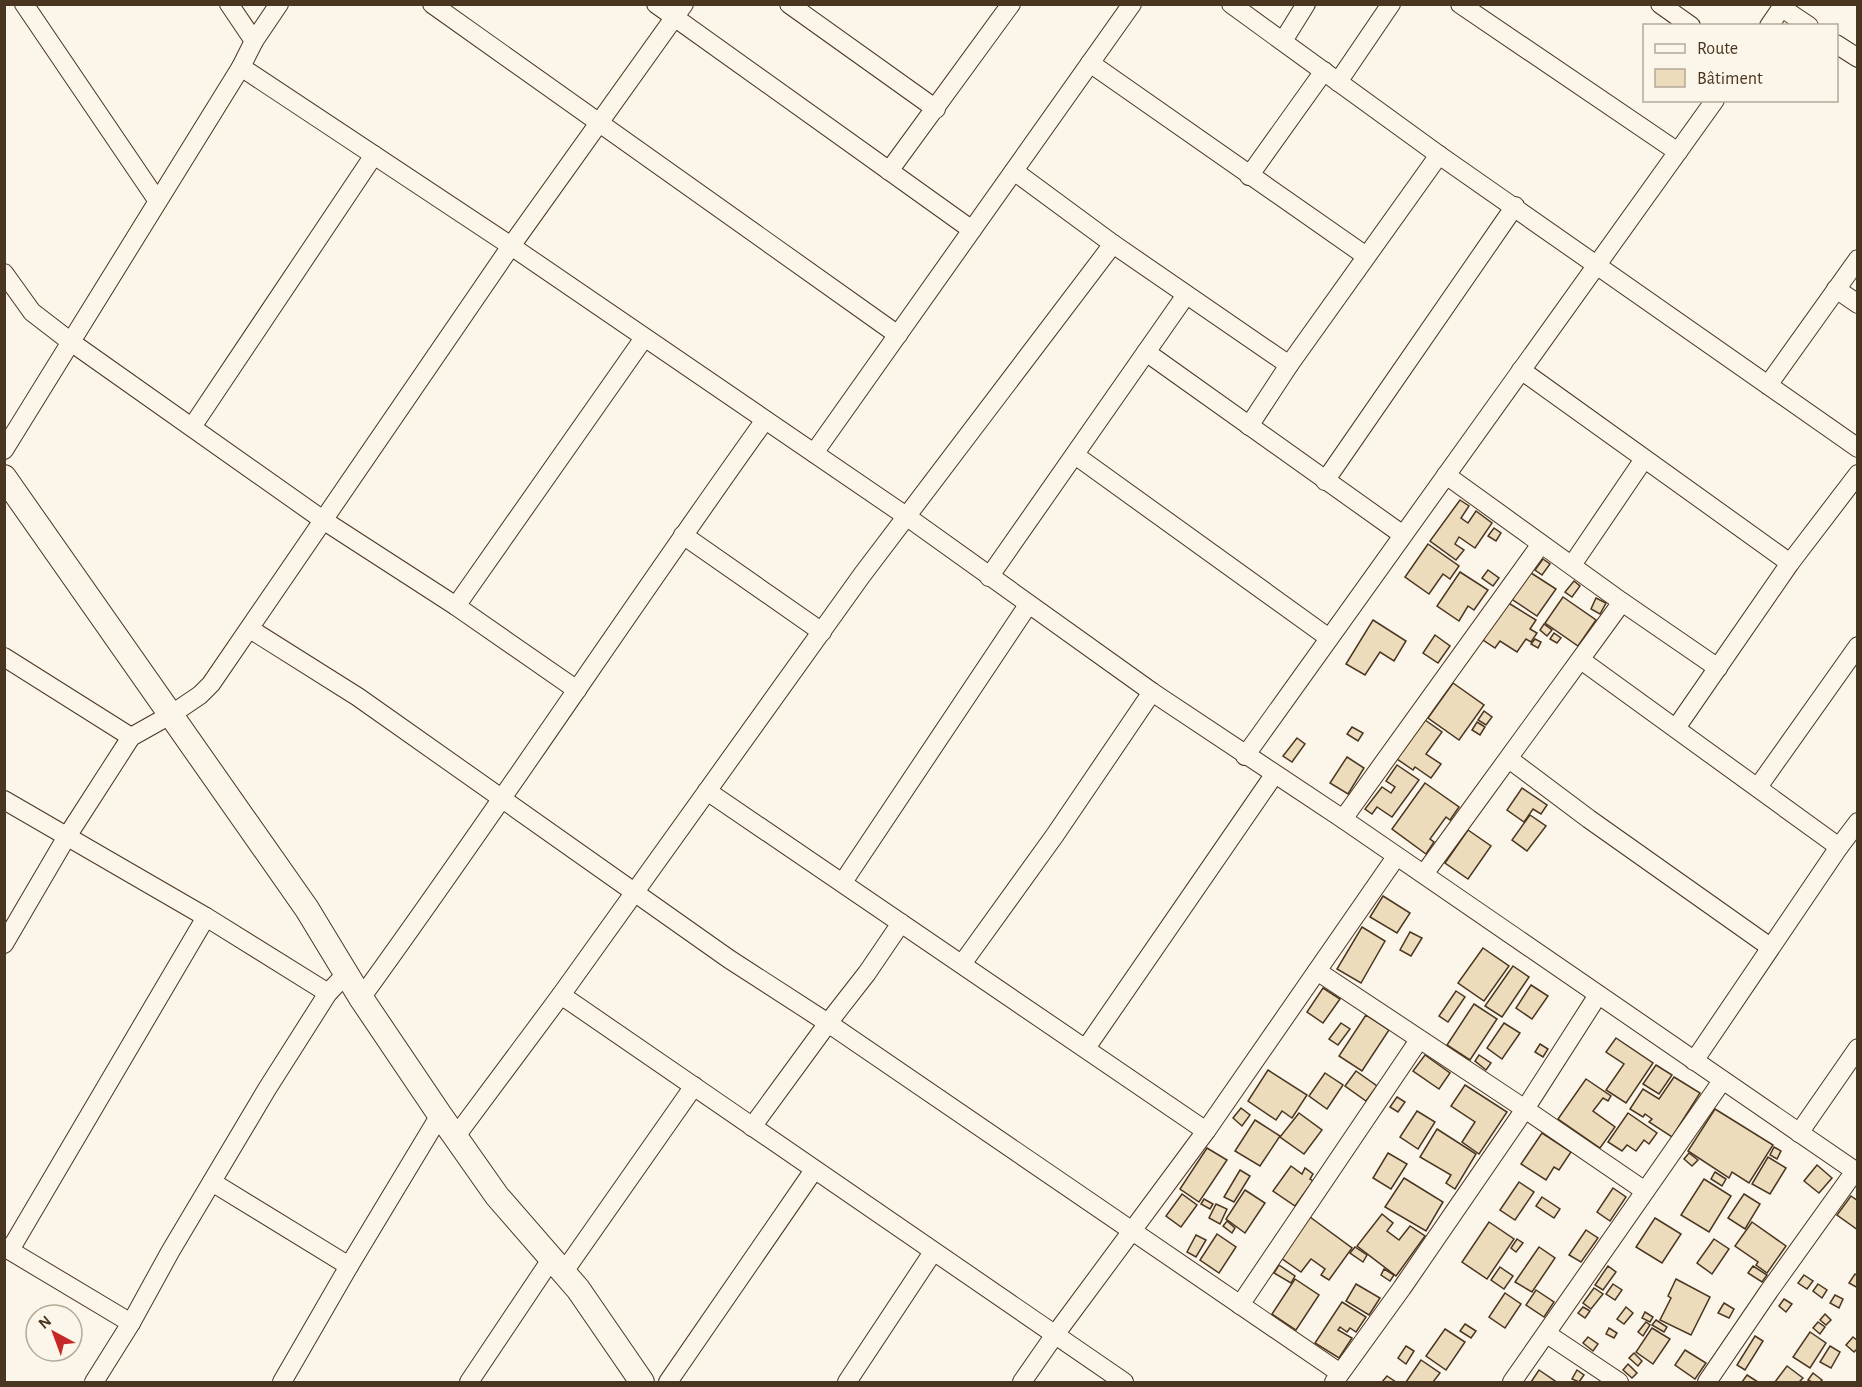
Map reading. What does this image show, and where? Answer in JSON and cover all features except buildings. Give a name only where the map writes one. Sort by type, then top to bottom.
[{"type":"main road","points":[[4,477],[307,909],[361,998],[497,1196],[578,1289],[642,1383]]},
{"type":"street","points":[[24,4],[157,200]]},
{"type":"street","points":[[229,4],[254,41]]},
{"type":"street","points":[[4,450],[241,67],[254,41],[279,4]]},
{"type":"street","points":[[432,4],[898,335]]},
{"type":"street","points":[[656,4],[679,11],[889,171],[972,230]]},
{"type":"street","points":[[789,4],[936,109]]},
{"type":"street","points":[[814,453],[1132,4]]},
{"type":"street","points":[[1231,4],[1439,155],[1515,206],[1596,266],[1857,448]]},
{"type":"street","points":[[1282,41],[1306,4]]},
{"type":"street","points":[[1249,176],[1391,4]]},
{"type":"street","points":[[889,171],[1009,5]]},
{"type":"street","points":[[1464,5],[1678,152]]},
{"type":"street","points":[[1663,5],[1688,24]]},
{"type":"street","points":[[1770,24],[1783,6],[1806,24]]},
{"type":"street","points":[[4,944],[66,838],[130,737],[172,714],[212,684],[511,246],[679,11]]},
{"type":"street","points":[[1838,45],[1857,58]]},
{"type":"street","points":[[1090,63],[1366,256]]},
{"type":"street","points":[[241,67],[511,246],[814,453],[1152,692],[1424,874],[1856,1172],[1776,1281],[1707,1383]]},
{"type":"street","points":[[1245,756],[1714,102]]},
{"type":"street","points":[[192,427],[374,154]]},
{"type":"street","points":[[1249,426],[1289,365],[1439,155]]},
{"type":"street","points":[[1014,171],[1113,244],[1289,365]]},
{"type":"street","points":[[1325,481],[1515,206]]},
{"type":"street","points":[[456,1136],[561,995],[906,516],[1113,244]]},
{"type":"street","points":[[1768,385],[1857,259]]},
{"type":"street","points":[[4,273],[32,312],[71,342],[323,520],[456,606],[577,690]]},
{"type":"street","points":[[1836,290],[1857,304]]},
{"type":"street","points":[[988,577],[1186,295]]},
{"type":"street","points":[[456,606],[644,338]]},
{"type":"street","points":[[1146,352],[1403,535]]},
{"type":"street","points":[[1521,370],[1790,563]]},
{"type":"street","points":[[361,998],[503,798],[683,535],[765,420]]},
{"type":"street","points":[[1075,455],[1329,639]]},
{"type":"street","points":[[1572,565],[1644,459]]},
{"type":"street","points":[[1676,728],[1790,563],[1857,474]]},
{"type":"street","points":[[1446,475],[1718,668]]},
{"type":"street","points":[[683,535],[822,632]]},
{"type":"street","points":[[1342,819],[1541,544]]},
{"type":"street","points":[[1424,874],[1622,602]]},
{"type":"street","points":[[843,882],[1028,605]]},
{"type":"street","points":[[250,629],[358,697],[729,959],[828,1023],[1240,1305],[1337,1378],[1525,1109],[1598,995]]},
{"type":"street","points":[[1758,788],[1857,646]]},
{"type":"street","points":[[4,657],[130,737]]},
{"type":"street","points":[[1581,660],[1839,847]]},
{"type":"street","points":[[962,964],[1055,836],[1152,692]]},
{"type":"street","points":[[1509,759],[1589,819],[1770,947]]},
{"type":"street","points":[[1086,1048],[1274,775]]},
{"type":"street","points":[[707,791],[1206,1131]]},
{"type":"street","points":[[4,800],[66,838],[206,917],[328,993]]},
{"type":"street","points":[[1694,1061],[1857,822]]},
{"type":"street","points":[[1022,1383],[1054,1336],[1206,1131],[1396,857]]},
{"type":"street","points":[[131,1323],[7,1248],[206,917]]},
{"type":"street","points":[[752,1127],[867,973],[901,923]]},
{"type":"street","points":[[1317,971],[1645,1191]]},
{"type":"street","points":[[94,1383],[267,1089],[328,993],[346,974]]},
{"type":"street","points":[[561,995],[1124,1383]]},
{"type":"street","points":[[1240,1305],[1419,1040]]},
{"type":"street","points":[[1799,1133],[1857,1048]]},
{"type":"street","points":[[1512,1383],[1722,1081]]},
{"type":"street","points":[[469,1383],[693,1086]]},
{"type":"street","points":[[282,1383],[440,1115]]},
{"type":"street","points":[[669,1383],[814,1170]]},
{"type":"street","points":[[212,1182],[349,1266]]},
{"type":"street","points":[[847,1383],[933,1252]]},
{"type":"street","points":[[1547,1334],[1619,1383]]}]
